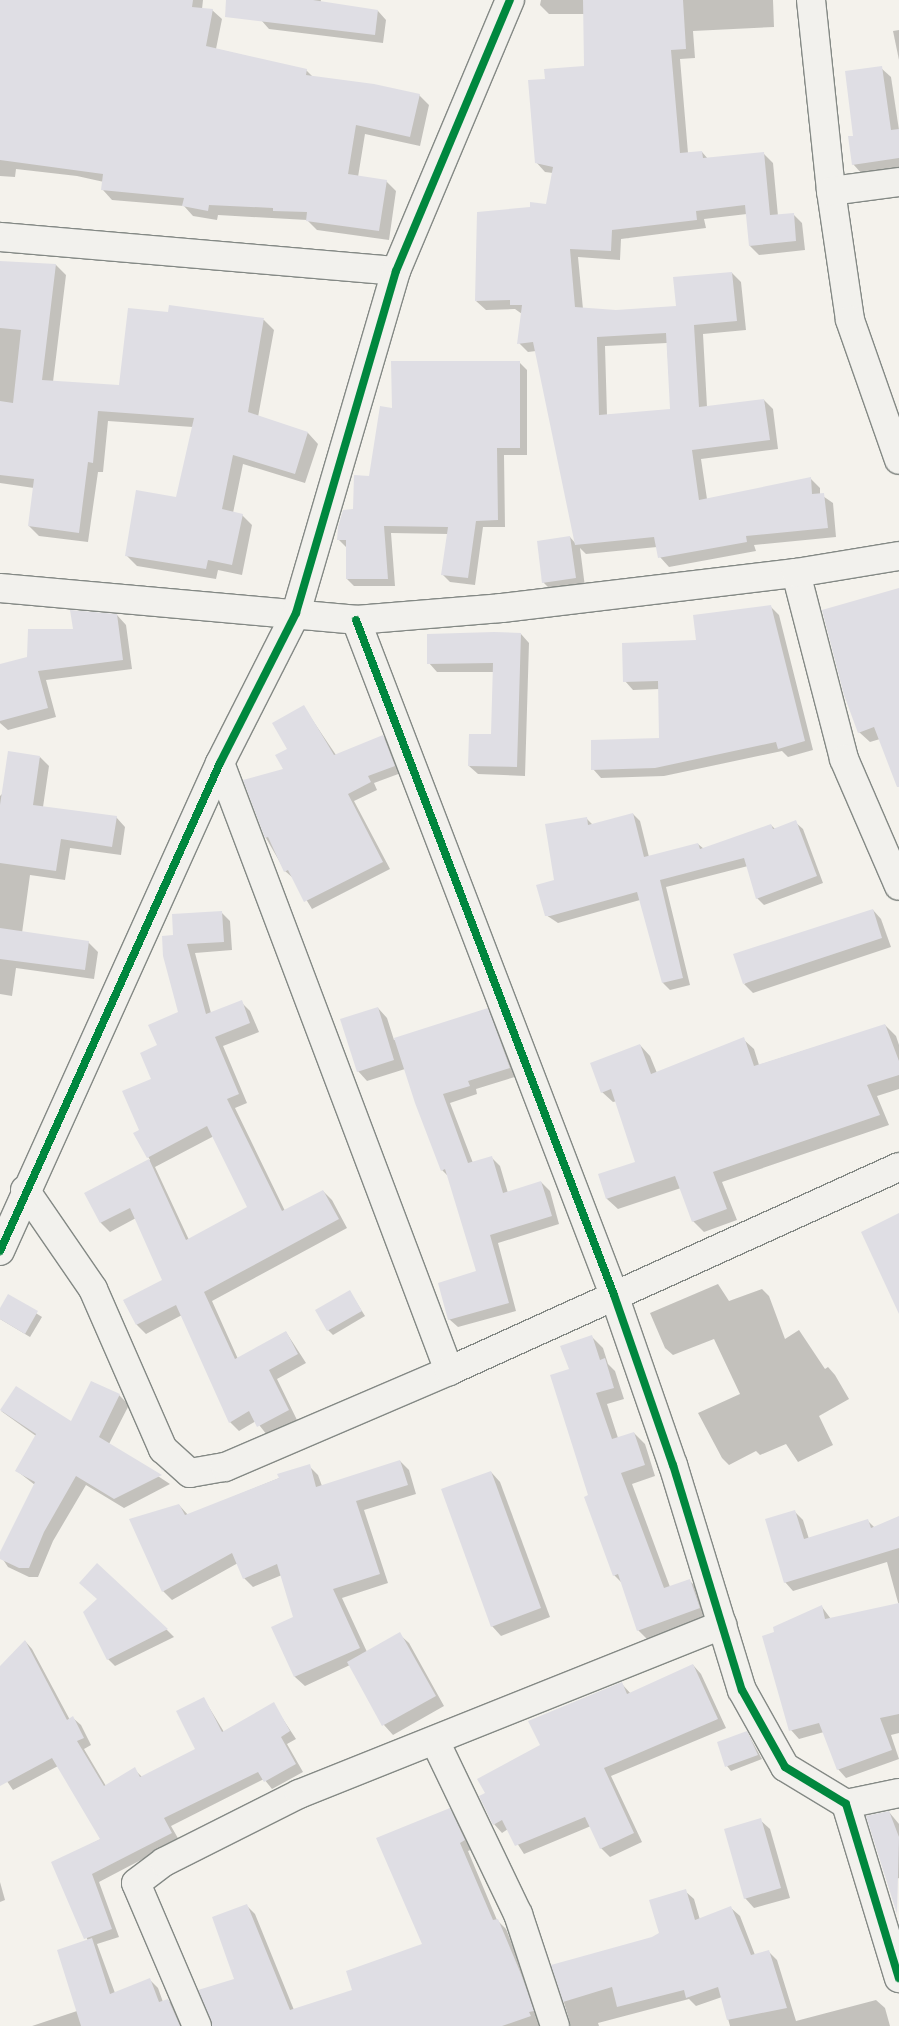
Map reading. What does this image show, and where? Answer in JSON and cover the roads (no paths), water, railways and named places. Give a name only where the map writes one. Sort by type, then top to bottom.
[{"type":"street","points":[[0,1251],[26,1190],[191,833],[220,763],[296,613],[396,271],[510,0]]},
{"type":"street","points":[[811,0],[831,191],[850,320],[899,460]]},
{"type":"street","points":[[831,191],[899,182]]},
{"type":"street","points":[[0,237],[396,271]]},
{"type":"street","points":[[0,588],[296,613],[356,620],[502,608],[796,573],[899,556]]},
{"type":"street","points":[[796,573],[844,759],[899,886]]},
{"type":"street","points":[[356,620],[614,1295],[673,1465],[742,1690],[785,1767],[846,1804],[899,1978]]},
{"type":"street","points":[[220,763],[449,1371]]},
{"type":"street","points":[[26,1190],[93,1289],[164,1449],[190,1473],[225,1467],[449,1371],[899,1167]]},
{"type":"street","points":[[197,2026],[136,1884],[164,1862],[298,1794],[722,1625]]},
{"type":"street","points":[[435,1741],[518,1914],[555,2026]]},
{"type":"street","points":[[846,1804],[899,1793]]}]
